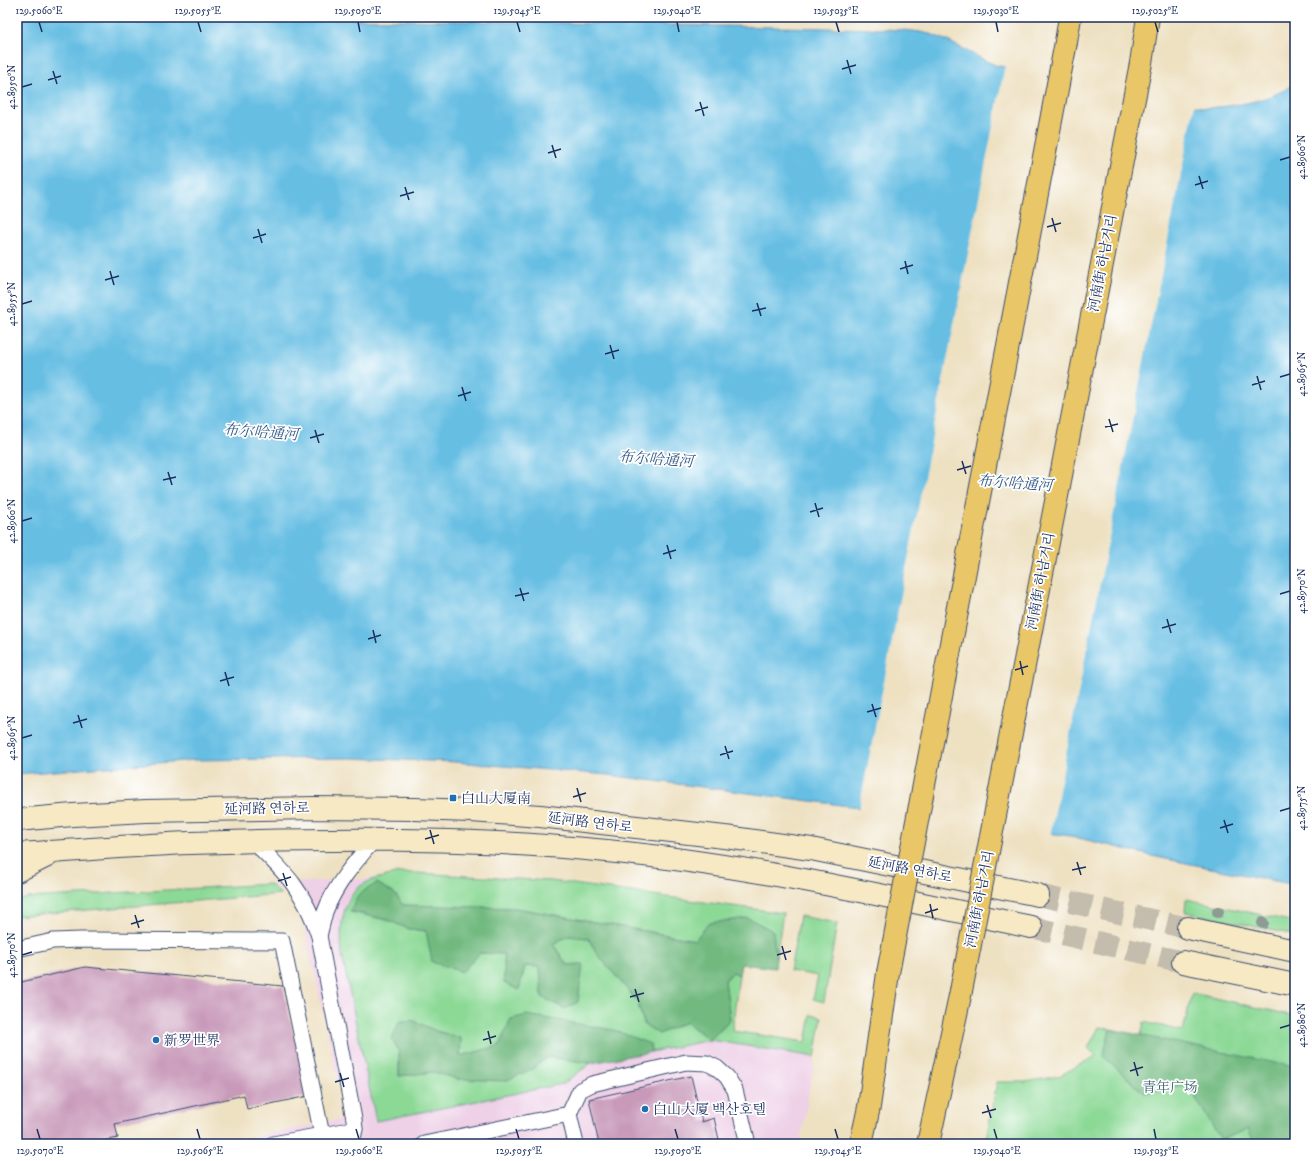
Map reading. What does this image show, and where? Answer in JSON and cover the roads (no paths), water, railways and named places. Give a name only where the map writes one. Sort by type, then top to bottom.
[{"type":"main road","points":[[861,1144],[869,1107],[888,973],[1070,17]]},
{"type":"main road","name":"河南街 하남거리","points":[[928,1144],[961,990],[1141,63],[1148,17]]},
{"type":"main road","name":"延河路 연하로","points":[[17,820],[146,811],[288,808],[414,809],[540,816],[733,838],[811,849],[1038,895]]},
{"type":"main road","name":"延河路 연하로","points":[[17,854],[123,846],[254,842],[373,841],[501,843],[608,851],[722,866],[836,886],[1031,926]]},
{"type":"main road","points":[[17,871],[55,852]]},
{"type":"main road","points":[[1188,928],[1295,951]]},
{"type":"main road","points":[[1183,962],[1295,985]]},
{"type":"lane","points":[[319,936],[326,912],[334,893],[353,865],[373,841]]},
{"type":"lane","points":[[254,842],[281,868],[292,882],[300,893],[314,919],[319,936],[354,1119],[355,1129],[352,1144]]},
{"type":"lane","points":[[17,949],[53,941],[81,940],[282,941],[322,1135]]},
{"type":"lane","points":[[576,1144],[569,1114],[580,1090],[592,1084],[686,1062],[707,1063],[717,1068],[727,1077],[735,1090],[748,1144]]},
{"type":"lane","points":[[424,1144],[569,1114]]},
{"type":"lane","points":[[273,1144],[355,1129]]},
{"type":"water","name":"布尔哈通河","points":[[17,17],[239,17],[883,29],[927,33],[949,42],[995,65],[1206,108],[1252,102],[1274,95],[1295,84],[1295,885],[1161,858],[1070,836],[608,775],[456,762],[349,758],[196,760],[17,774]]},
{"type":"tunnel","points":[[1038,895],[1188,928]]},
{"type":"tunnel","points":[[1031,927],[1183,962]]},
{"type":"place","name":"白山大厦南","points":[[453,798]]},
{"type":"place","name":"新罗世界","points":[[156,1040]]},
{"type":"place","name":"白山大厦 백산호텔","points":[[645,1109]]},
{"type":"park label","name":"青年广场","points":[[1170,1087]]}]
